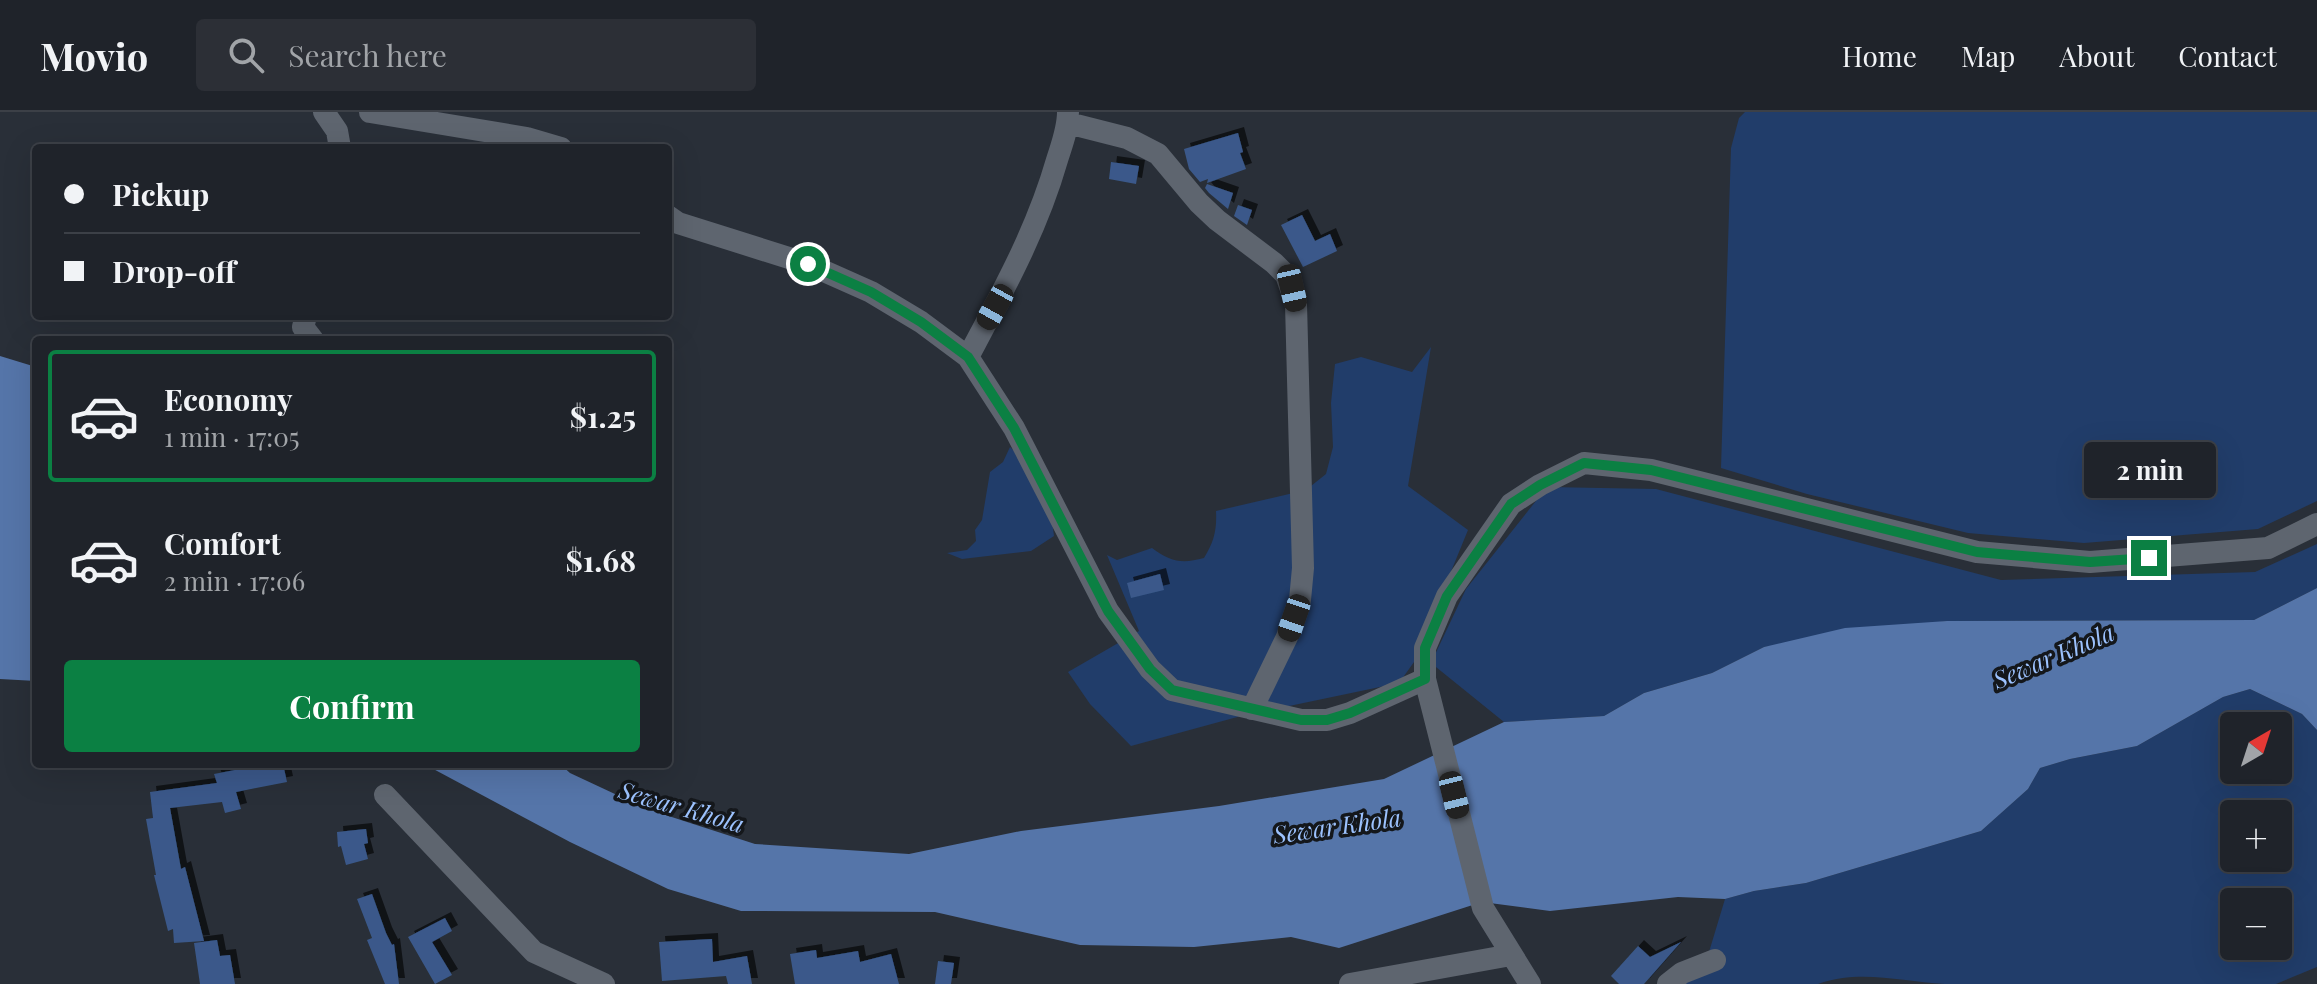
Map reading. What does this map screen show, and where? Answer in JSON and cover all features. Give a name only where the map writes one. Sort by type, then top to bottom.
[{"type":"street","points":[[324,112],[337,131],[339,144]]},
{"type":"street","points":[[370,112],[547,144]]},
{"type":"street","points":[[968,357],[1037,221],[1068,117],[1127,138],[1158,154],[1199,203],[1286,275],[1296,304],[1303,568],[1300,600],[1287,637],[1252,709]]},
{"type":"street","points":[[672,219],[808,264],[871,292],[921,322],[968,357],[1014,428],[1108,611],[1150,669],[1172,690],[1301,720],[1327,720],[1350,713],[1425,679]]},
{"type":"street","points":[[1530,984],[1483,908],[1432,711],[1425,679],[1425,648],[1447,596],[1511,504],[1540,485],[1584,463],[1651,470],[1977,552],[2090,562],[2268,548],[2317,524]]},
{"type":"street","points":[[385,795],[534,952],[604,984]]},
{"type":"street","points":[[1350,984],[1511,955]]},
{"type":"street","points":[[1668,984],[1682,973],[1715,960]]},
{"type":"shaded area","points":[[1745,112],[2317,112],[2317,501],[2258,529],[2084,543],[1968,533],[1807,494],[1721,468],[1731,148],[1739,118]]},
{"type":"shaded area","points":[[1431,347],[1408,486],[1468,530],[1414,662],[1399,683],[1241,716],[1131,746],[1090,704],[1068,672],[1139,631],[1107,555],[1117,560],[1152,548],[1177,560],[1204,558],[1214,536],[1216,511],[1306,490],[1326,474],[1333,447],[1331,403],[1335,364],[1361,357],[1412,372]]},
{"type":"shaded area","points":[[1010,447],[1034,470],[1051,514],[1054,536],[1031,551],[962,559],[947,553],[967,550],[976,541],[975,530],[982,520],[990,472],[1003,462]]},
{"type":"shaded area","points":[[1547,487],[1656,489],[2001,580],[2255,572],[2317,544],[2317,588],[2254,620],[1947,621],[1764,647],[1712,673],[1644,693],[1604,716],[1504,722],[1431,663],[1466,589]]},
{"type":"shaded area","points":[[2250,689],[2302,714],[2317,730],[2317,967],[2276,984],[1945,984],[1850,977],[1818,984],[1660,984],[1709,952],[1725,899],[1806,883],[1981,831],[2028,789],[2040,768],[2137,746],[2223,697]]},
{"type":"water","points":[[0,356],[32,366],[32,681],[0,679]]},
{"type":"water","name":"Sewar Khola","points":[[2317,588],[2317,730],[2302,714],[2250,689],[2223,697],[2137,746],[2040,768],[2028,789],[1981,831],[1806,883],[1725,899],[1678,897],[1550,911],[1482,902],[1339,948],[1291,937],[1194,947],[1080,945],[935,912],[741,911],[668,889],[570,842],[431,768],[564,768],[647,809],[755,844],[909,854],[1021,831],[1219,806],[1384,779],[1504,722],[1604,716],[1644,693],[1712,673],[1764,647],[1845,628],[1947,621],[2254,620]]},
{"type":"building","points":[[1238,133],[1246,169],[1207,183],[1208,179],[1200,182],[1189,169],[1184,149]]},
{"type":"building","points":[[1111,162],[1139,166],[1136,184],[1109,179]]},
{"type":"building","points":[[1207,184],[1233,193],[1228,209],[1209,193],[1205,188]]},
{"type":"building","points":[[1238,205],[1252,210],[1247,225],[1234,216]]},
{"type":"building","points":[[1302,215],[1315,241],[1330,234],[1337,251],[1303,267],[1281,225]]},
{"type":"building","points":[[1160,574],[1164,590],[1131,598],[1127,583]]},
{"type":"building","points":[[246,768],[284,768],[287,782],[236,792],[241,809],[225,813],[222,802],[170,808],[181,869],[185,867],[204,941],[174,943],[173,929],[168,931],[154,875],[146,819],[153,818],[150,792],[217,783],[214,774]]},
{"type":"building","points":[[366,829],[368,843],[364,844],[368,859],[346,865],[341,846],[338,847],[337,832]]},
{"type":"building","points":[[372,894],[386,933],[394,944],[399,984],[385,984],[367,940],[372,938],[357,899]]},
{"type":"building","points":[[445,918],[452,931],[432,942],[452,975],[435,984],[408,937]]},
{"type":"building","points":[[712,939],[713,962],[747,956],[752,984],[728,984],[726,976],[662,981],[659,942]]},
{"type":"building","points":[[217,940],[220,956],[230,955],[235,984],[200,984],[194,943]]},
{"type":"building","points":[[1681,942],[1644,984],[1619,984],[1611,976],[1638,946],[1650,957]]},
{"type":"building","points":[[816,950],[817,958],[858,951],[860,962],[891,954],[899,984],[795,984],[790,954]]},
{"type":"building","points":[[938,961],[954,963],[951,984],[935,984]]},
{"type":"route","points":[[808,264],[871,292],[921,322],[968,357],[1014,428],[1108,611],[1150,669],[1172,690],[1301,720],[1327,720],[1350,713],[1425,679],[1425,648],[1447,596],[1511,504],[1584,463],[1651,470],[1977,552],[2090,562],[2149,558]]}]
